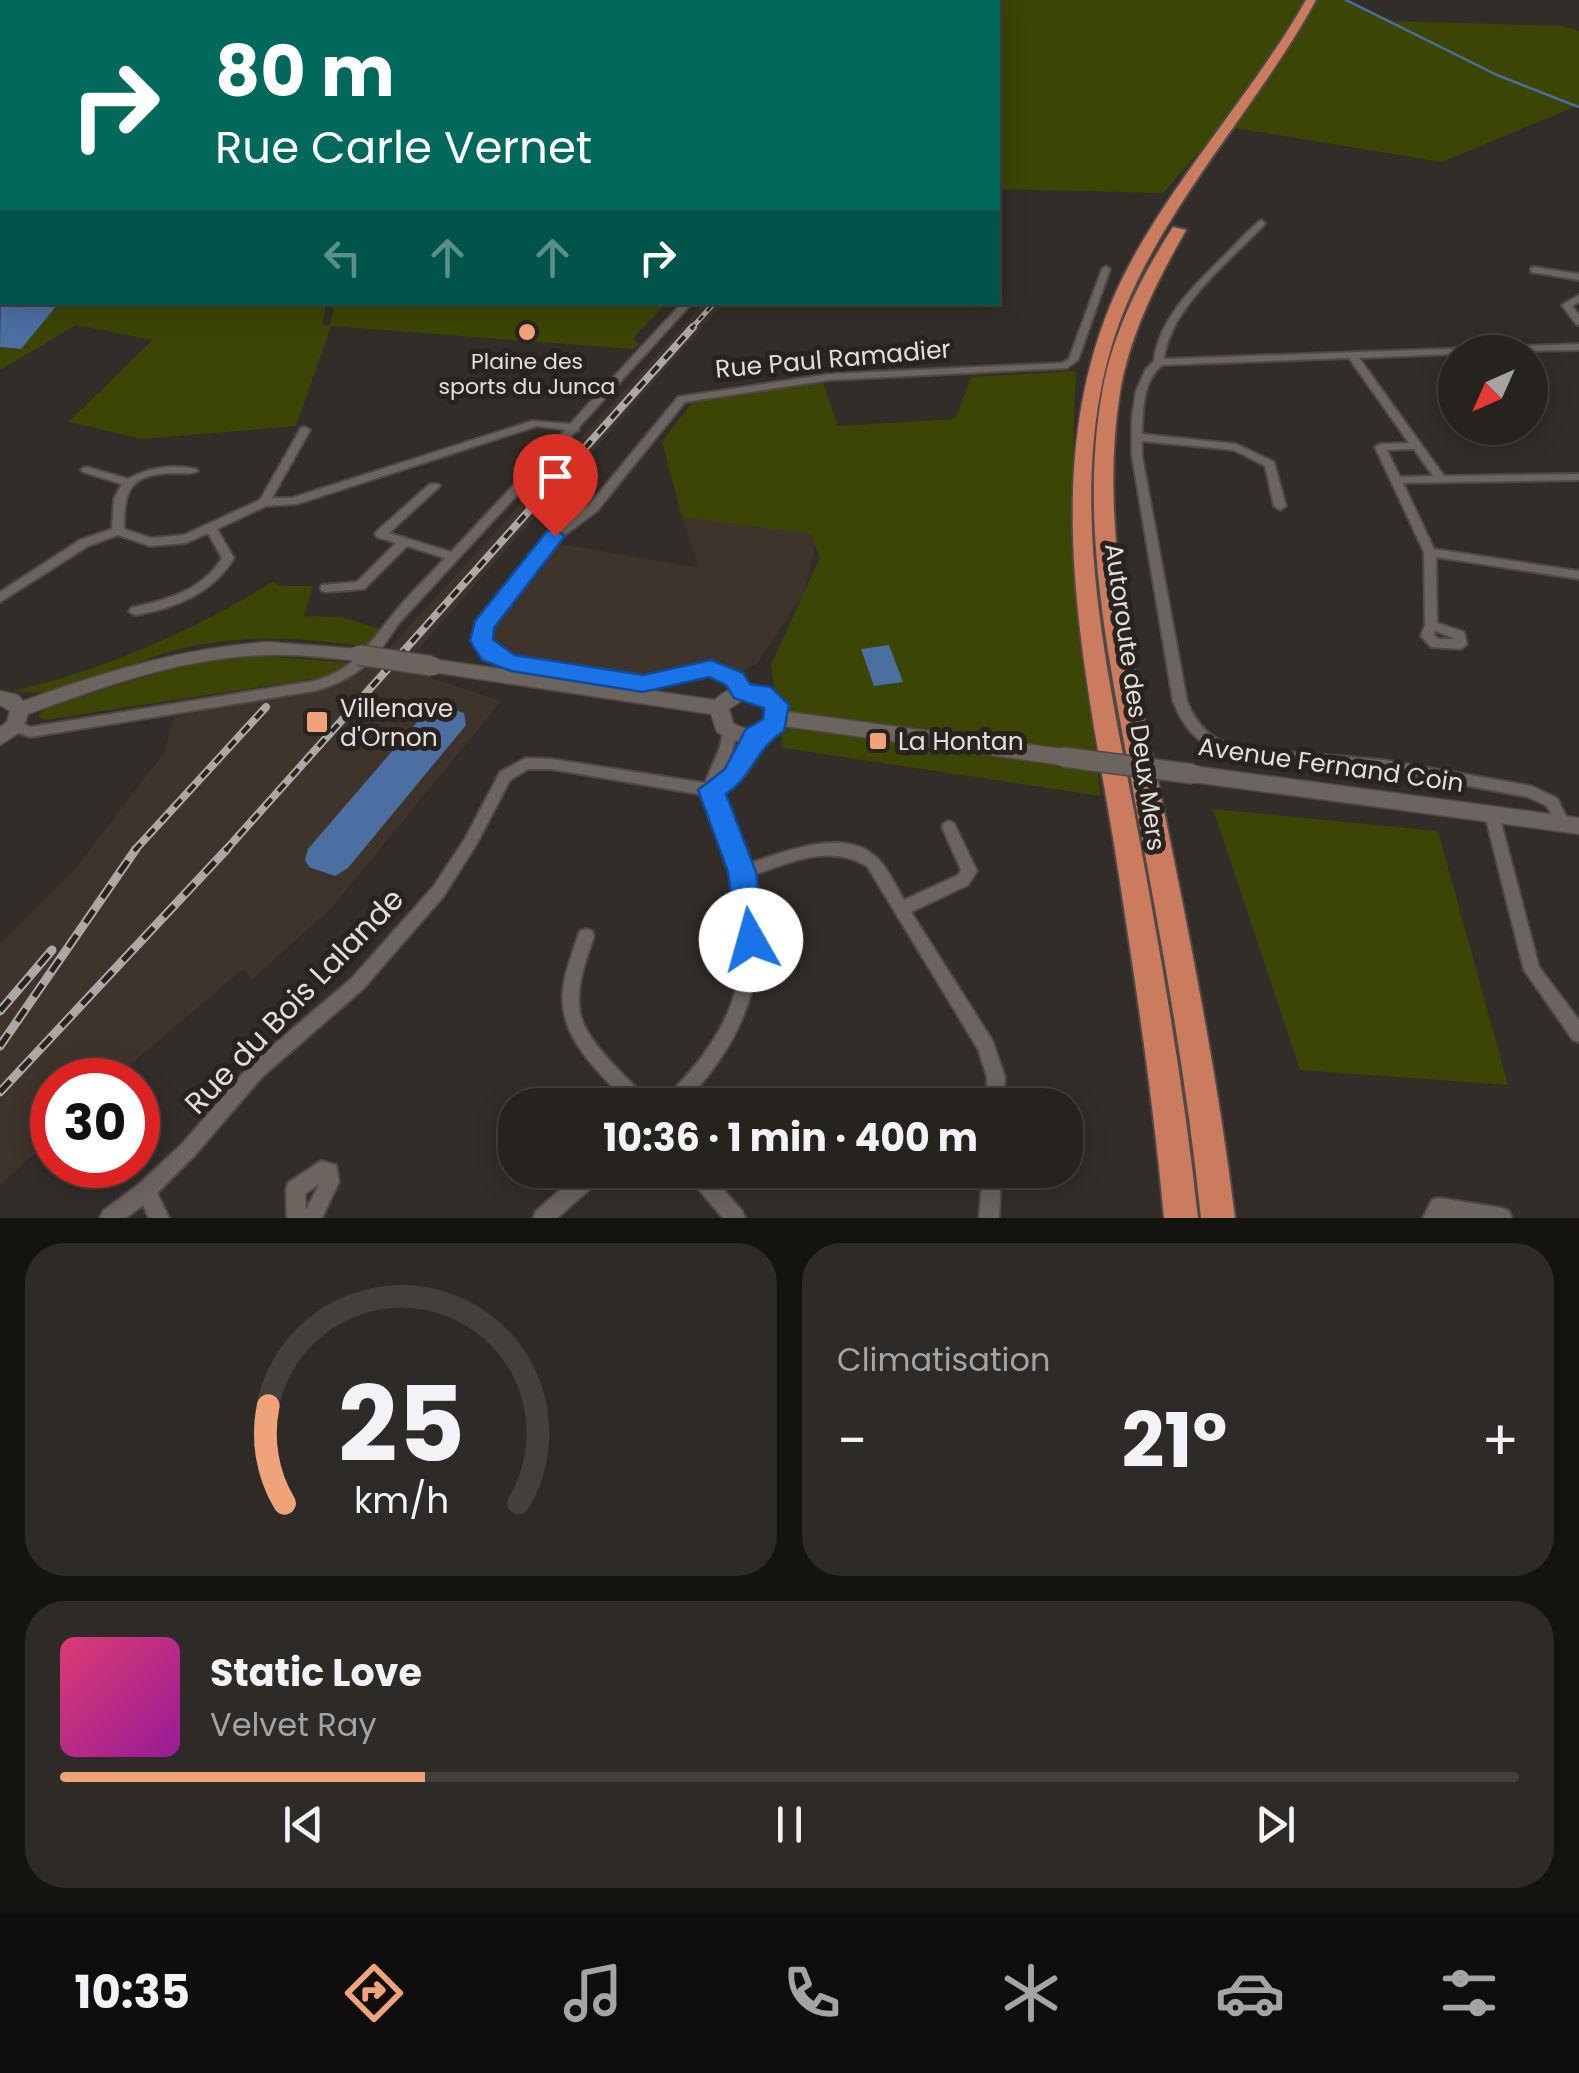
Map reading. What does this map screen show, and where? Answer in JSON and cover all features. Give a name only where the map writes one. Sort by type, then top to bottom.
[{"type":"highway","name":"Autoroute des Deux Mers","points":[[1181,1218],[1094,632],[1084,474],[1088,409],[1102,348],[1125,292],[1167,220],[1275,66],[1311,0]]},
{"type":"highway","name":"Autoroute des Deux Mers","points":[[1218,1218],[1181,970],[1117,632],[1105,473],[1108,411],[1122,349],[1143,293],[1182,223],[1288,68],[1323,0]]},
{"type":"main road","points":[[0,698],[11,700],[12,725],[142,667],[219,650],[292,646],[720,708],[743,692],[772,699],[778,718],[770,730],[755,736],[730,732],[720,721],[720,708]]},
{"type":"main road","name":"Avenue Fernand Coin","points":[[778,718],[1571,824]]},
{"type":"street","points":[[1261,223],[1179,311],[1161,346],[1159,362],[1144,382],[1137,437],[1180,701],[1194,730],[1230,752],[1384,765],[1531,792],[1552,802],[1571,824]]},
{"type":"street","name":"Rue Paul Ramadier","points":[[743,692],[735,679],[711,668],[647,684],[511,662],[488,651],[482,630],[549,542],[593,508],[682,398],[830,377],[1064,366],[1073,360],[1106,269]]},
{"type":"street","points":[[1534,270],[1579,278]]},
{"type":"street","points":[[1579,298],[1567,305],[1579,322]]},
{"type":"street","points":[[12,725],[30,732],[339,679],[369,659],[396,620],[687,305]]},
{"type":"street","points":[[1159,362],[1579,347]]},
{"type":"street","points":[[1352,356],[1439,477]]},
{"type":"street","points":[[0,598],[67,550],[118,532],[158,542],[212,530],[264,502],[294,502],[536,423],[575,428]]},
{"type":"street","points":[[264,502],[305,430]]},
{"type":"street","points":[[1137,437],[1248,451],[1270,464],[1280,506]]},
{"type":"street","points":[[1416,446],[1380,446],[1430,552],[1432,625]]},
{"type":"street","points":[[88,470],[130,483]]},
{"type":"street","points":[[118,532],[120,496],[130,483],[166,470],[192,472]]},
{"type":"street","points":[[1398,480],[1573,477],[1579,493]]},
{"type":"street","points":[[434,486],[382,534],[454,557]]},
{"type":"street","points":[[135,610],[157,608],[204,585],[220,571],[228,558],[212,530]]},
{"type":"street","points":[[326,588],[360,586],[406,541]]},
{"type":"street","points":[[1430,552],[1579,575]]},
{"type":"street","points":[[689,1088],[727,1038],[743,999],[752,947],[742,872],[711,790],[730,732]]},
{"type":"street","points":[[711,790],[734,776],[755,736]]},
{"type":"street","name":"Rue du Bois Lalande","points":[[110,1218],[146,1191],[256,1071],[357,984],[438,892],[471,841],[504,776],[526,764],[551,764],[711,790]]},
{"type":"street","points":[[1492,815],[1532,970],[1579,1034]]},
{"type":"street","points":[[902,910],[963,880],[969,871],[949,827]]},
{"type":"street","points":[[742,872],[819,849],[857,850],[872,862],[986,1046],[996,1088]]},
{"type":"street","points":[[586,936],[566,1000],[575,1029],[626,1088]]},
{"type":"street","points":[[297,1218],[295,1190],[322,1170],[329,1172],[330,1182],[312,1218]]},
{"type":"street","points":[[543,1218],[577,1188]]},
{"type":"street","points":[[710,1188],[735,1218]]},
{"type":"street","points":[[989,1218],[991,1188]]},
{"type":"street","points":[[146,1191],[159,1218]]},
{"type":"street","points":[[1434,1218],[1439,1207],[1502,1218]]},
{"type":"shaded area","points":[[702,305],[722,305],[414,654],[387,651]]},
{"type":"shaded area","points":[[682,517],[818,534],[804,593],[757,664],[740,672],[705,662],[644,678],[517,658],[504,653],[491,640],[494,619],[554,543],[699,568]]},
{"type":"shaded area","points":[[370,665],[407,670],[501,701],[333,906],[253,979],[243,969],[138,1058],[30,1058],[30,1158],[0,1185],[0,944],[76,868],[164,753],[174,717],[321,689],[360,675]]},
{"type":"green space","points":[[1000,0],[1346,0],[1393,21],[1563,26],[1579,31],[1579,105],[1442,162],[1222,126],[1163,193],[1000,189]]},
{"type":"green space","points":[[56,305],[326,305],[323,325],[330,325],[334,305],[665,305],[633,338],[638,344],[633,349],[331,326],[296,426],[143,439],[68,422],[153,340],[76,325],[0,370],[0,347],[21,349]]},
{"type":"green space","points":[[1076,371],[1075,531],[1101,796],[783,748],[771,665],[820,558],[811,534],[682,517],[662,441],[696,398],[823,383],[838,426],[955,419],[971,377]]},
{"type":"green space","points":[[272,582],[281,586],[313,586],[304,616],[341,617],[380,629],[368,647],[298,640],[230,641],[184,648],[56,690],[13,691],[81,672],[147,647]]},
{"type":"green space","points":[[251,655],[352,663],[324,677],[45,720],[38,717],[44,710],[146,676]]},
{"type":"green space","points":[[1213,809],[1438,831],[1508,1085],[1300,1070]]},
{"type":"water","points":[[1,305],[57,305],[21,349],[0,347]]},
{"type":"water","points":[[889,645],[903,682],[874,686],[861,649]]},
{"type":"water","points":[[443,706],[464,713],[466,725],[348,868],[335,876],[309,867],[305,860],[308,849],[424,714]]},
{"type":"waterway","points":[[1346,0],[1497,75],[1579,107]]},
{"type":"railway","points":[[691,329],[712,305]]},
{"type":"railway","points":[[225,851],[693,327]]},
{"type":"railway","points":[[134,851],[266,707]]},
{"type":"railway","points":[[0,1046],[136,849]]},
{"type":"railway","points":[[0,1092],[227,849]]},
{"type":"railway","points":[[0,1011],[52,950]]},
{"type":"place","name":"Plaine des sports du Junca","points":[[527,332]]},
{"type":"place","name":"Villenave d'Ornon","points":[[317,722]]},
{"type":"place","name":"La Hontan","points":[[878,741]]},
{"type":"route","points":[[555,536],[483,627],[482,641],[490,654],[511,662],[643,684],[711,668],[735,679],[743,692],[762,694],[777,705],[776,724],[747,745],[734,776],[711,790],[742,872],[751,940]]}]
